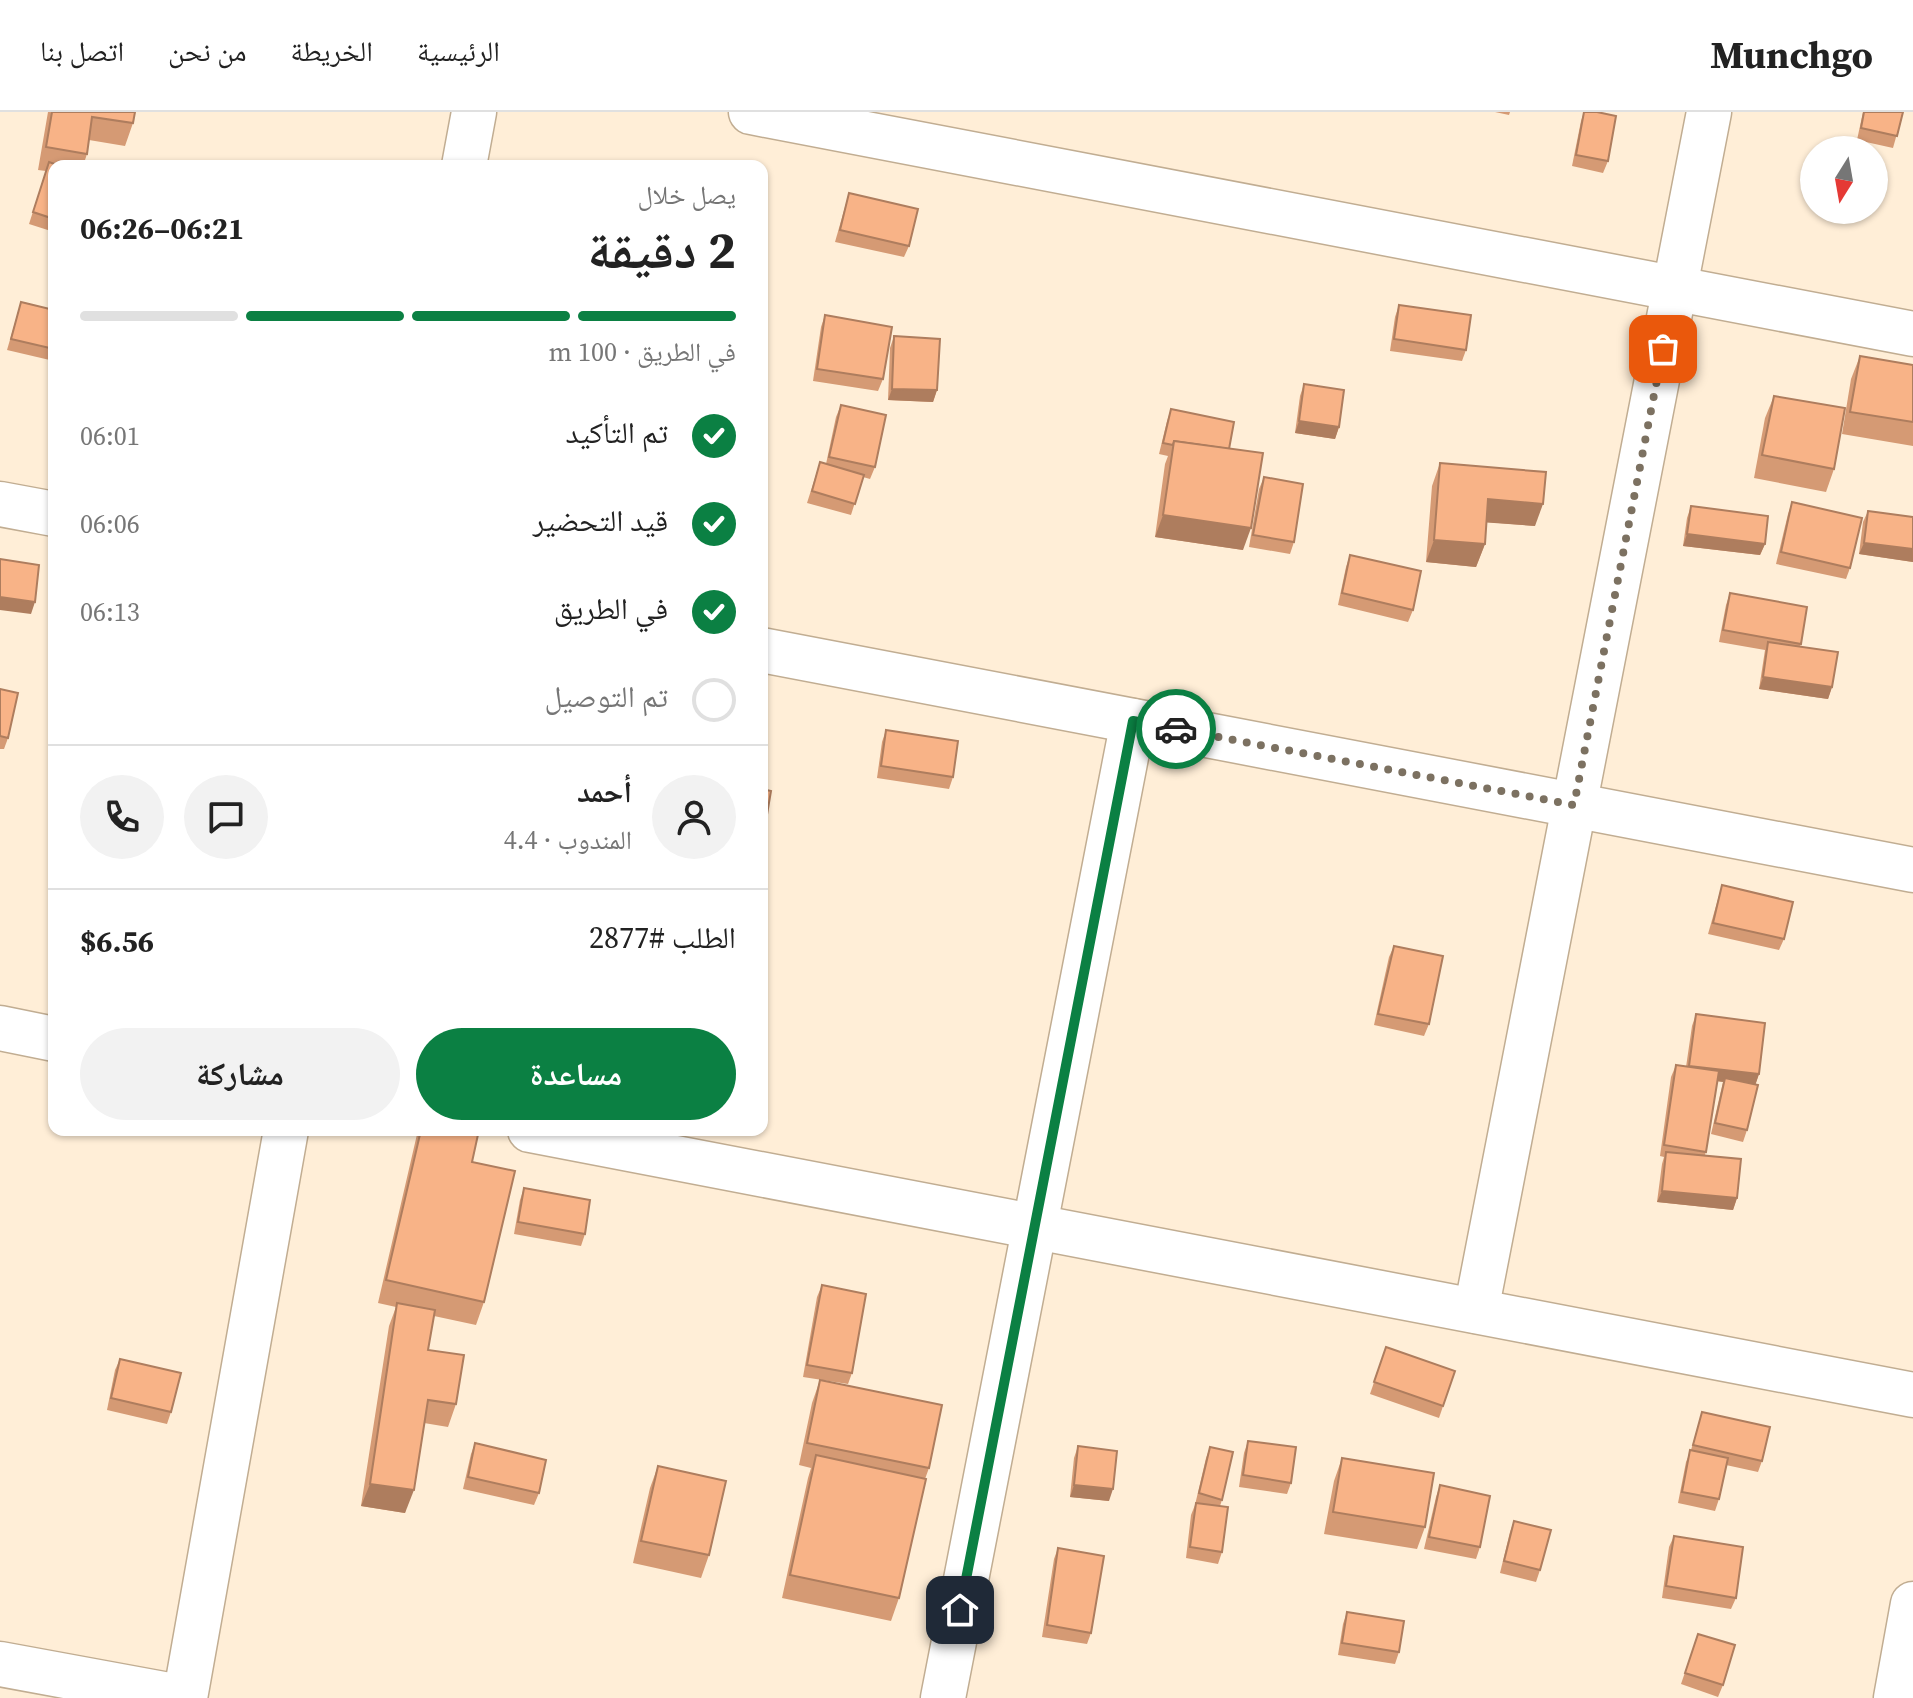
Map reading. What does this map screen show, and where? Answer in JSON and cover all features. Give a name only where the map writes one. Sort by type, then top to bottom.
[{"type":"street","points":[[465,160],[474,112]]},
{"type":"street","points":[[751,112],[1913,334]]},
{"type":"street","points":[[1476,1311],[1709,112]]},
{"type":"street","points":[[0,504],[48,513]]},
{"type":"street","points":[[768,651],[1913,870]]},
{"type":"street","points":[[943,1698],[1133,721]]},
{"type":"street","points":[[0,1028],[48,1038]]},
{"type":"street","points":[[0,1664],[185,1698],[285,1136]]},
{"type":"street","points":[[561,1136],[1913,1395]]},
{"type":"street","points":[[1896,1698],[1913,1604]]},
{"type":"building","points":[[52,112],[135,112],[133,123],[92,117],[87,154],[46,147]]},
{"type":"building","points":[[1584,112],[1616,116],[1608,161],[1576,155]]},
{"type":"building","points":[[1864,112],[1903,112],[1897,136],[1861,128]]},
{"type":"building","points":[[48,165],[48,217],[33,212]]},
{"type":"building","points":[[849,193],[918,209],[909,246],[840,230]]},
{"type":"building","points":[[21,302],[48,309],[48,348],[11,339]]},
{"type":"building","points":[[1399,305],[1471,315],[1466,350],[1394,339]]},
{"type":"building","points":[[825,315],[892,327],[883,379],[817,369]]},
{"type":"building","points":[[894,336],[940,339],[937,390],[892,389]]},
{"type":"building","points":[[1860,356],[1913,365],[1913,422],[1850,412]]},
{"type":"building","points":[[1304,384],[1344,390],[1339,427],[1299,421]]},
{"type":"building","points":[[1774,396],[1845,408],[1834,469],[1762,455]]},
{"type":"building","points":[[841,405],[886,415],[875,467],[829,457]]},
{"type":"building","points":[[1171,409],[1234,422],[1229,449],[1174,441],[1173,445],[1163,443]]},
{"type":"building","points":[[1174,441],[1263,453],[1251,528],[1163,515]]},
{"type":"building","points":[[820,462],[864,475],[855,504],[812,491]]},
{"type":"building","points":[[1440,463],[1546,472],[1543,504],[1488,499],[1485,544],[1434,540]]},
{"type":"building","points":[[1264,477],[1303,484],[1294,542],[1253,535]]},
{"type":"building","points":[[1792,502],[1862,518],[1850,568],[1781,552]]},
{"type":"building","points":[[1691,506],[1768,516],[1765,544],[1687,534]]},
{"type":"building","points":[[1868,511],[1913,517],[1913,549],[1864,543]]},
{"type":"building","points":[[1350,555],[1421,571],[1413,610],[1342,593]]},
{"type":"building","points":[[0,559],[39,565],[35,602],[0,597]]},
{"type":"building","points":[[1730,593],[1807,607],[1801,644],[1723,630]]},
{"type":"building","points":[[1768,642],[1838,652],[1832,687],[1763,677]]},
{"type":"building","points":[[0,689],[18,693],[8,738],[0,736]]},
{"type":"building","points":[[886,730],[958,741],[953,777],[881,766]]},
{"type":"building","points":[[1722,885],[1793,902],[1784,939],[1713,923]]},
{"type":"building","points":[[1394,946],[1443,956],[1429,1024],[1378,1014]]},
{"type":"building","points":[[1696,1014],[1765,1023],[1759,1074],[1689,1066]]},
{"type":"building","points":[[1676,1065],[1719,1071],[1706,1152],[1664,1145]]},
{"type":"building","points":[[1725,1078],[1758,1085],[1747,1130],[1715,1123]]},
{"type":"building","points":[[420,1136],[478,1136],[472,1162],[515,1171],[484,1302],[386,1280]]},
{"type":"building","points":[[1666,1152],[1741,1159],[1737,1198],[1662,1191]]},
{"type":"building","points":[[524,1188],[590,1200],[585,1234],[518,1222]]},
{"type":"building","points":[[822,1285],[866,1294],[852,1373],[807,1365]]},
{"type":"building","points":[[397,1303],[435,1310],[428,1350],[464,1355],[456,1404],[428,1400],[414,1490],[370,1484]]},
{"type":"building","points":[[1386,1347],[1455,1371],[1443,1406],[1374,1382]]},
{"type":"building","points":[[120,1359],[181,1373],[171,1412],[111,1398]]},
{"type":"building","points":[[820,1380],[942,1405],[929,1468],[807,1443]]},
{"type":"building","points":[[1702,1412],[1770,1427],[1762,1461],[1693,1445]]},
{"type":"building","points":[[1248,1441],[1296,1447],[1291,1483],[1243,1475]]},
{"type":"building","points":[[475,1443],[546,1460],[539,1493],[468,1477]]},
{"type":"building","points":[[1078,1446],[1117,1451],[1113,1489],[1074,1485]]},
{"type":"building","points":[[1210,1447],[1233,1452],[1222,1500],[1199,1493]]},
{"type":"building","points":[[1690,1450],[1728,1458],[1719,1499],[1682,1492]]},
{"type":"building","points":[[816,1455],[926,1479],[899,1598],[790,1575]]},
{"type":"building","points":[[1342,1458],[1434,1473],[1425,1527],[1333,1512]]},
{"type":"building","points":[[658,1466],[726,1481],[709,1555],[641,1541]]},
{"type":"building","points":[[1440,1485],[1490,1496],[1480,1547],[1429,1537]]},
{"type":"building","points":[[1196,1503],[1228,1507],[1222,1552],[1190,1547]]},
{"type":"building","points":[[1514,1521],[1551,1530],[1540,1570],[1504,1561]]},
{"type":"building","points":[[1674,1536],[1743,1547],[1736,1598],[1666,1586]]},
{"type":"building","points":[[1058,1548],[1104,1556],[1091,1633],[1047,1625]]},
{"type":"building","points":[[1347,1612],[1404,1621],[1399,1652],[1342,1643]]},
{"type":"building","points":[[1698,1634],[1735,1645],[1723,1685],[1685,1673]]},
{"type":"way so far","points":[[1176,729],[1574,805],[1663,349]]},
{"type":"route","points":[[960,1610],[1133,721],[1176,729]]}]
